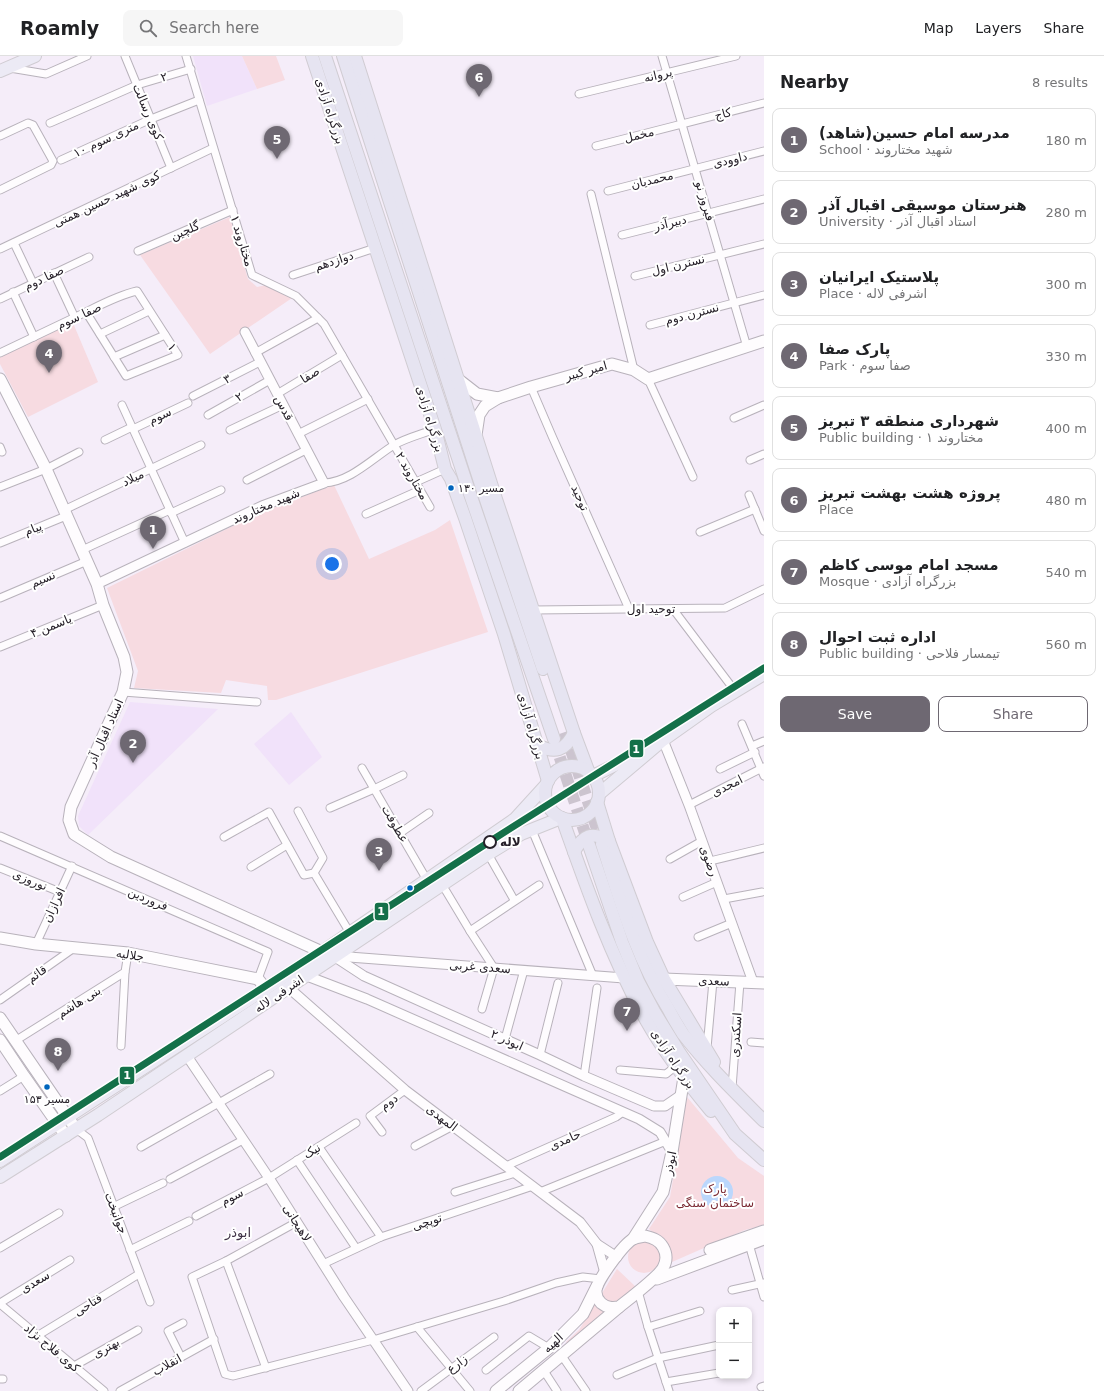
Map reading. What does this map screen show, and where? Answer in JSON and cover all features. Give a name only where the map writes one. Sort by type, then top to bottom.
[{"type":"highway","name":"بزرگراه آزادی","points":[[312,56],[435,429],[448,474],[465,518],[504,634],[547,783]]},
{"type":"highway","name":"بزرگراه آزادی","points":[[325,56],[469,491],[554,739]]},
{"type":"highway","points":[[343,56],[482,488],[569,733],[598,787],[598,798],[593,809],[587,815],[575,819],[562,818],[555,814],[549,807],[546,800],[547,783],[551,776],[558,770],[565,767],[578,767],[591,774]]},
{"type":"highway","points":[[355,56],[459,380],[485,466],[533,610],[569,733],[568,744],[558,750],[547,750],[537,745]]},
{"type":"highway","points":[[482,488],[485,466]]},
{"type":"highway","points":[[448,474],[469,491],[465,518]]},
{"type":"highway","points":[[482,488],[496,499]]},
{"type":"highway","name":"بزرگراه آزادی","points":[[598,798],[605,842],[632,938],[646,969],[682,1032],[702,1057],[764,1121]]},
{"type":"highway","name":"بزرگراه آزادی","points":[[562,818],[624,978],[646,1020],[676,1066],[710,1111],[764,1160]]},
{"type":"highway","points":[[574,852],[579,842],[588,836],[600,835],[605,842]]},
{"type":"highway","name":"بزرگراه آزادی","points":[[605,842],[664,979],[730,1087]]},
{"type":"highway","name":"بزرگراه آزادی","points":[[589,845],[622,942],[638,980],[655,1013],[679,1052],[735,1134]]},
{"type":"main road","points":[[4,69],[35,56]]},
{"type":"main road","points":[[648,379],[764,341]]},
{"type":"main road","name":"امیر کبیر","points":[[498,398],[612,364],[634,370],[648,379]]},
{"type":"main road","name":"استاد اقبال آذر","points":[[0,379],[46,469],[97,584],[103,605],[124,657],[127,672],[123,692],[71,807],[69,820],[74,834],[111,857],[322,952]]},
{"type":"main road","points":[[459,380],[477,394],[498,398]]},
{"type":"main road","points":[[476,435],[477,420],[482,410],[485,406],[498,398]]},
{"type":"main road","points":[[598,798],[663,740],[735,691],[764,674]]},
{"type":"main road","points":[[591,774],[663,740]]},
{"type":"main road","name":"اشرفی لاله","points":[[0,1161],[266,989],[427,880],[515,819],[547,783]]},
{"type":"main road","name":"اشرفی لاله","points":[[0,1177],[187,1056],[488,854],[521,834],[562,818]]},
{"type":"main road","name":"جلالیه","points":[[0,938],[36,944],[128,954],[258,979]]},
{"type":"main road","points":[[258,979],[266,989]]},
{"type":"main road","name":"سعدی","points":[[664,979],[759,983]]},
{"type":"main road","points":[[0,1018],[16,1041],[62,1120]]},
{"type":"main road","points":[[16,1041],[2,1045],[24,1076],[71,1132]]},
{"type":"main road","name":"ابوذر","points":[[617,1257],[633,1239],[663,1192],[672,1152],[684,1077]]},
{"type":"main road","points":[[666,1261],[668,1264],[674,1264],[764,1231]]},
{"type":"main road","points":[[519,1391],[662,1270],[666,1261],[665,1251],[658,1240],[645,1236],[633,1239]]},
{"type":"main road","points":[[649,1282],[764,1239]]},
{"type":"main road","name":"الهیه","points":[[496,1391],[549,1348],[582,1314],[601,1279],[617,1257]]},
{"type":"main road","points":[[601,1279],[596,1293],[600,1302],[613,1308],[619,1307]]},
{"type":"street","points":[[4,69],[46,74],[87,56]]},
{"type":"street","name":"کوی رسالت","points":[[125,56],[171,168]]},
{"type":"street","name":"مختاروند ۱","points":[[186,56],[252,275],[296,296],[324,324],[395,445]]},
{"type":"street","name":"فیروز نو","points":[[662,56],[747,347]]},
{"type":"street","name":"پروانه","points":[[580,94],[736,56]]},
{"type":"street","name":"۲","points":[[137,85],[190,70]]},
{"type":"street","points":[[50,123],[137,85]]},
{"type":"street","points":[[151,119],[200,100]]},
{"type":"street","name":"کاج","points":[[682,125],[764,103]]},
{"type":"street","name":"۱۰ متری سوم","points":[[61,160],[151,119]]},
{"type":"street","points":[[0,136],[28,123],[33,125],[53,161],[51,165],[0,190]]},
{"type":"street","name":"مخمل","points":[[596,146],[682,125]]},
{"type":"street","name":"کوی شهید حسین همتی","points":[[0,249],[213,148]]},
{"type":"street","name":"داوودی","points":[[695,169],[764,151]]},
{"type":"street","name":"محمدیان","points":[[608,191],[695,169]]},
{"type":"street","points":[[591,194],[634,370]]},
{"type":"street","name":"دبیرآذر","points":[[622,235],[764,199]]},
{"type":"street","name":"گلچین","points":[[138,251],[233,210]]},
{"type":"street","points":[[14,243],[33,283]]},
{"type":"street","name":"نسترن اول","points":[[635,276],[764,244]]},
{"type":"street","name":"دوازدهم","points":[[292,275],[375,248]]},
{"type":"street","name":"صفا دوم","points":[[0,299],[89,257]]},
{"type":"street","points":[[54,273],[75,318]]},
{"type":"street","name":"صفا سوم","points":[[0,353],[126,293],[137,291]]},
{"type":"street","name":"۱","points":[[114,357],[126,376],[178,355],[137,291]]},
{"type":"street","points":[[13,292],[34,337]]},
{"type":"street","name":"نسترن دوم","points":[[650,326],[764,295]]},
{"type":"street","points":[[100,334],[149,311]]},
{"type":"street","points":[[86,312],[114,357],[165,335]]},
{"type":"street","points":[[255,353],[318,318]]},
{"type":"street","name":"قدس","points":[[245,332],[324,483]]},
{"type":"street","name":"صفا","points":[[277,394],[342,355]]},
{"type":"street","name":"۳","points":[[193,396],[260,362]]},
{"type":"street","points":[[648,379],[693,477]]},
{"type":"street","name":"۲","points":[[208,415],[270,380]]},
{"type":"street","name":"توحید","points":[[532,387],[552,436],[629,609]]},
{"type":"street","points":[[298,434],[368,399]]},
{"type":"street","name":"سوم","points":[[105,440],[188,402]]},
{"type":"street","points":[[122,405],[185,543]]},
{"type":"street","points":[[230,430],[283,405]]},
{"type":"street","points":[[734,418],[764,405]]},
{"type":"street","name":"شهید مختاروند","points":[[97,584],[262,506],[324,483],[334,483],[371,463],[395,445],[435,429]]},
{"type":"street","name":"میلاد","points":[[65,513],[201,444]]},
{"type":"street","name":"مختاروند ۲","points":[[395,445],[430,507]]},
{"type":"street","points":[[247,480],[306,450]]},
{"type":"street","points":[[0,487],[46,469],[78,452]]},
{"type":"street","points":[[750,460],[764,454]]},
{"type":"street","points":[[416,482],[448,474]]},
{"type":"street","points":[[82,550],[221,490]]},
{"type":"street","points":[[366,514],[420,490]]},
{"type":"street","points":[[749,495],[764,531]]},
{"type":"street","points":[[700,532],[755,509]]},
{"type":"street","name":"پیام","points":[[0,543],[65,513]]},
{"type":"street","name":"نسیم","points":[[0,598],[87,561]]},
{"type":"street","name":"توحید اول","points":[[533,610],[725,608],[764,589]]},
{"type":"street","name":"یاسمن ۴","points":[[0,647],[103,605]]},
{"type":"street","points":[[673,609],[735,691]]},
{"type":"street","points":[[123,692],[257,702]]},
{"type":"street","points":[[742,724],[762,767],[764,776]]},
{"type":"street","name":"رضوی","points":[[663,740],[689,805],[732,923],[759,983]]},
{"type":"street","points":[[720,769],[764,741]]},
{"type":"street","name":"امجدی","points":[[689,805],[762,767]]},
{"type":"street","name":"عطوفت","points":[[362,768],[427,880]]},
{"type":"street","points":[[330,808],[403,775]]},
{"type":"street","points":[[224,837],[269,812],[304,875],[314,873],[323,858],[298,811]]},
{"type":"street","points":[[400,833],[429,813]]},
{"type":"street","points":[[532,830],[593,976]]},
{"type":"street","name":"فروردین","points":[[0,836],[268,952],[258,979]]},
{"type":"street","points":[[670,858],[702,841]]},
{"type":"street","points":[[251,867],[287,845]]},
{"type":"street","points":[[710,861],[764,848]]},
{"type":"street","points":[[488,854],[513,898]]},
{"type":"street","name":"افرازان","points":[[36,944],[72,866]]},
{"type":"street","name":"نوروزی","points":[[0,868],[60,892]]},
{"type":"street","points":[[314,873],[350,933]]},
{"type":"street","points":[[683,897],[718,882]]},
{"type":"street","points":[[470,932],[539,885]]},
{"type":"street","points":[[446,891],[470,932],[494,968],[482,1009]]},
{"type":"street","points":[[724,900],[762,892]]},
{"type":"street","points":[[698,937],[732,923]]},
{"type":"street","name":"قائم","points":[[0,1000],[74,948]]},
{"type":"street","points":[[121,1046],[125,972],[128,954]]},
{"type":"street","name":"سعدی غربی","points":[[335,956],[624,978]]},
{"type":"street","name":"ابوذر ۲","points":[[335,956],[364,976],[584,1076],[654,1106],[665,1106],[681,1095]]},
{"type":"street","points":[[505,1039],[524,970]]},
{"type":"street","name":"بنی هاشم","points":[[16,1041],[125,972]]},
{"type":"street","points":[[307,976],[367,1000],[639,1119],[660,1132],[672,1152]]},
{"type":"street","points":[[706,1050],[713,981]]},
{"type":"street","name":"اسکندری","points":[[730,1087],[740,982]]},
{"type":"street","points":[[540,1055],[558,983]]},
{"type":"street","name":"المهدی","points":[[289,988],[405,1090],[580,1222],[597,1244],[617,1257]]},
{"type":"street","points":[[584,1076],[596,988]]},
{"type":"street","points":[[751,1042],[764,1043]]},
{"type":"street","name":"لاهیجانی","points":[[187,1056],[269,1178],[323,1264],[408,1391]]},
{"type":"street","points":[[620,1070],[666,1074],[676,1066]]},
{"type":"street","points":[[141,1147],[270,1074]]},
{"type":"street","points":[[0,1091],[24,1076]]},
{"type":"street","name":"دوم","points":[[382,1132],[370,1116],[405,1090]]},
{"type":"street","name":"حامدی","points":[[506,1166],[623,1112]]},
{"type":"street","name":"نیک","points":[[269,1178],[356,1123]]},
{"type":"street","points":[[415,1146],[453,1126]]},
{"type":"street","name":"جوانبخت","points":[[71,1132],[88,1138],[150,1302]]},
{"type":"street","points":[[170,1179],[243,1140]]},
{"type":"street","name":"توپچی","points":[[323,1264],[381,1237],[536,1189],[666,1141]]},
{"type":"street","points":[[319,1146],[381,1237]]},
{"type":"street","points":[[297,1160],[356,1248]]},
{"type":"street","points":[[455,1192],[515,1173]]},
{"type":"street","name":"سوم","points":[[196,1216],[269,1178]]},
{"type":"street","points":[[113,1207],[163,1183]]},
{"type":"street","points":[[0,1248],[59,1213]]},
{"type":"street","points":[[130,1250],[188,1221]]},
{"type":"street","points":[[297,1222],[226,1262],[192,1277],[225,1374],[233,1376],[373,1340],[504,1301],[556,1283],[583,1277],[601,1279]]},
{"type":"street","name":"المهدی","points":[[597,1244],[601,1279]]},
{"type":"street","points":[[749,1244],[762,1284],[764,1297]]},
{"type":"street","name":"سعدی","points":[[0,1304],[70,1260]]},
{"type":"street","points":[[226,1262],[266,1368]]},
{"type":"street","name":"فتاحی","points":[[37,1336],[139,1274]]},
{"type":"street","points":[[732,1290],[762,1284]]},
{"type":"street","points":[[638,1290],[648,1327],[669,1391]]},
{"type":"street","name":"کوی فلاح نژاد","points":[[0,1304],[104,1391]]},
{"type":"street","points":[[648,1327],[700,1311]]},
{"type":"street","points":[[181,1357],[168,1331],[183,1323]]},
{"type":"street","points":[[417,1327],[470,1391]]},
{"type":"street","name":"بهتری","points":[[74,1366],[138,1330]]},
{"type":"street","points":[[486,1370],[529,1336],[549,1348]]},
{"type":"street","name":"زارع","points":[[421,1391],[494,1337]]},
{"type":"street","name":"انقلاب","points":[[120,1391],[214,1339]]},
{"type":"street","points":[[617,1375],[658,1358],[716,1346]]},
{"type":"street","points":[[562,1356],[586,1391]]},
{"type":"street","points":[[544,1371],[556,1391]]},
{"type":"street","points":[[666,1382],[716,1374]]},
{"type":"shaded area","points":[[193,56],[242,56],[257,89],[207,106]]},
{"type":"shaded area","points":[[130,702],[218,709],[88,835],[79,826],[78,816]]},
{"type":"shaded area","points":[[291,712],[322,757],[289,785],[254,744]]},
{"type":"green space","points":[[242,56],[276,56],[285,80],[257,89]]},
{"type":"green space","points":[[230,217],[248,279],[257,287],[276,283],[292,298],[210,354],[140,255]]},
{"type":"green space","points":[[73,323],[98,382],[28,417],[0,364],[0,356]]},
{"type":"green space","points":[[334,485],[369,559],[435,530],[450,520],[488,632],[276,700],[268,700],[267,686],[226,680],[221,693],[134,688],[138,671],[107,588],[261,512]]},
{"type":"green space","name":"پارک ساختمان سنگی","points":[[687,1097],[738,1158],[764,1176],[764,1225],[745,1230],[672,1262],[663,1242],[649,1229],[670,1197]]},
{"type":"green space","points":[[641,1241],[647,1241],[656,1245],[660,1257],[656,1269],[647,1273],[641,1273],[632,1269],[628,1260],[628,1254],[632,1245]]},
{"type":"green space","points":[[617,1269],[636,1287],[569,1346],[566,1342],[579,1330]]},
{"type":"water","points":[[717,1176],[728,1181],[733,1192],[728,1203],[717,1208],[706,1203],[701,1192],[706,1181]]},
{"type":"tunnel","points":[[565,732],[602,844]]},
{"type":"tunnel","points":[[554,740],[589,845]]},
{"type":"transit line","name":"1","points":[[0,1157],[489,842],[764,668]]},
{"type":"place","name":"پروژه هشت بهشت تبریز","points":[[479,97]]},
{"type":"place","name":"شهرداری منطقه ۳ تبریز","points":[[277,159]]},
{"type":"place","name":"پارک صفا","points":[[49,373]]},
{"type":"place","name":"مسیر ۱۳۰","points":[[451,488]]},
{"type":"place","name":"مدرسه امام حسین(شاهد)","points":[[153,549]]},
{"type":"place","name":"هنرستان موسیقی اقبال آذر","points":[[133,763]]},
{"type":"place","name":"لاله","points":[[490,842]]},
{"type":"place","name":"پلاستیک ایرانیان","points":[[379,871]]},
{"type":"place","name":"مسجد امام موسی کاظم","points":[[627,1031]]},
{"type":"place","name":"اداره ثبت احوال","points":[[58,1071]]},
{"type":"place","name":"مسیر ۱۵۳","points":[[47,1087]]},
{"type":"district","name":"ابوذر","points":[[238,1232]]}]
